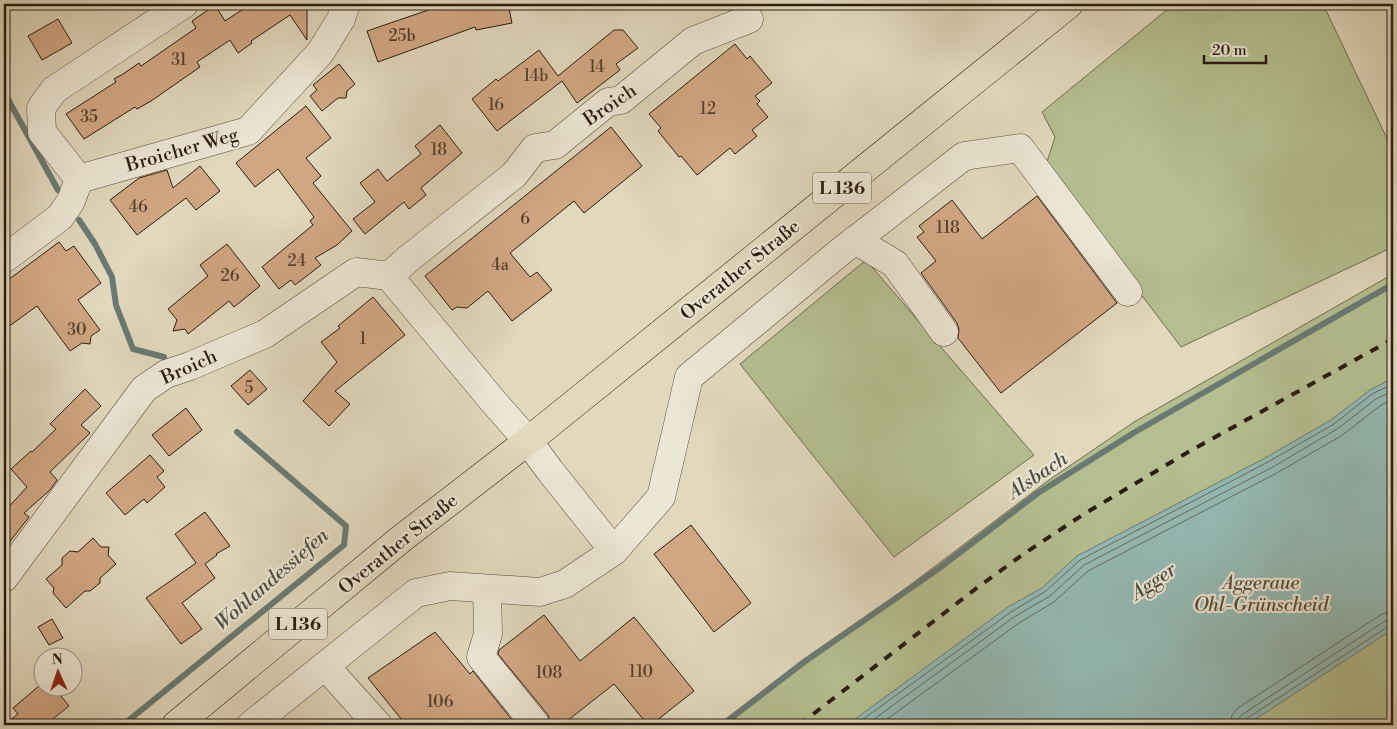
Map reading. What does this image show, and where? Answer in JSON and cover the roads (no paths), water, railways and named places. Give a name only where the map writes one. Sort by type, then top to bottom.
[{"type":"main road","name":"Overather Straße","points":[[176,725],[401,539],[528,441],[1069,4]]},
{"type":"street","points":[[4,259],[60,217],[71,201],[79,179],[42,132],[41,108],[54,90],[184,4]]},
{"type":"street","name":"Broicher Weg","points":[[79,179],[248,131],[320,52],[341,19],[342,5]]},
{"type":"street","name":"Broich","points":[[4,578],[144,389],[166,374],[190,366],[265,334],[356,272],[390,276],[408,259],[514,176],[535,148],[555,145],[608,102],[622,100],[693,41],[748,19]]},
{"type":"street","points":[[251,725],[416,593],[450,586],[540,592],[566,584],[614,551],[661,497],[689,377],[855,240],[964,156],[1020,148],[1128,292]]},
{"type":"street","points":[[855,240],[895,264],[944,332]]},
{"type":"street","points":[[390,276],[528,441],[614,551]]},
{"type":"street","points":[[487,589],[488,634],[481,657],[536,725]]},
{"type":"street","points":[[325,666],[378,725]]},
{"type":"water","name":"Aggeraue Ohl-Grünscheid","points":[[1393,378],[1393,629],[1265,713],[1245,725],[847,725],[1008,607],[1042,588],[1077,556],[1265,458],[1331,420],[1370,390]]},
{"type":"waterway","name":"Wohlandessiefen","points":[[4,92],[58,190]]},
{"type":"waterway","name":"Wohlandessiefen","points":[[79,220],[95,244],[112,277],[116,305],[133,349],[164,357]]},
{"type":"waterway","name":"Alsbach","points":[[722,725],[804,662],[938,569],[1038,493],[1135,432],[1393,284]]},
{"type":"waterway","name":"Wohlandessiefen","points":[[123,725],[344,545],[346,526],[237,432]]},
{"type":"railway","points":[[799,725],[978,587],[1084,514],[1190,451],[1393,339]]},
{"type":"water label","name":"Agger","points":[[1154,582]]}]
